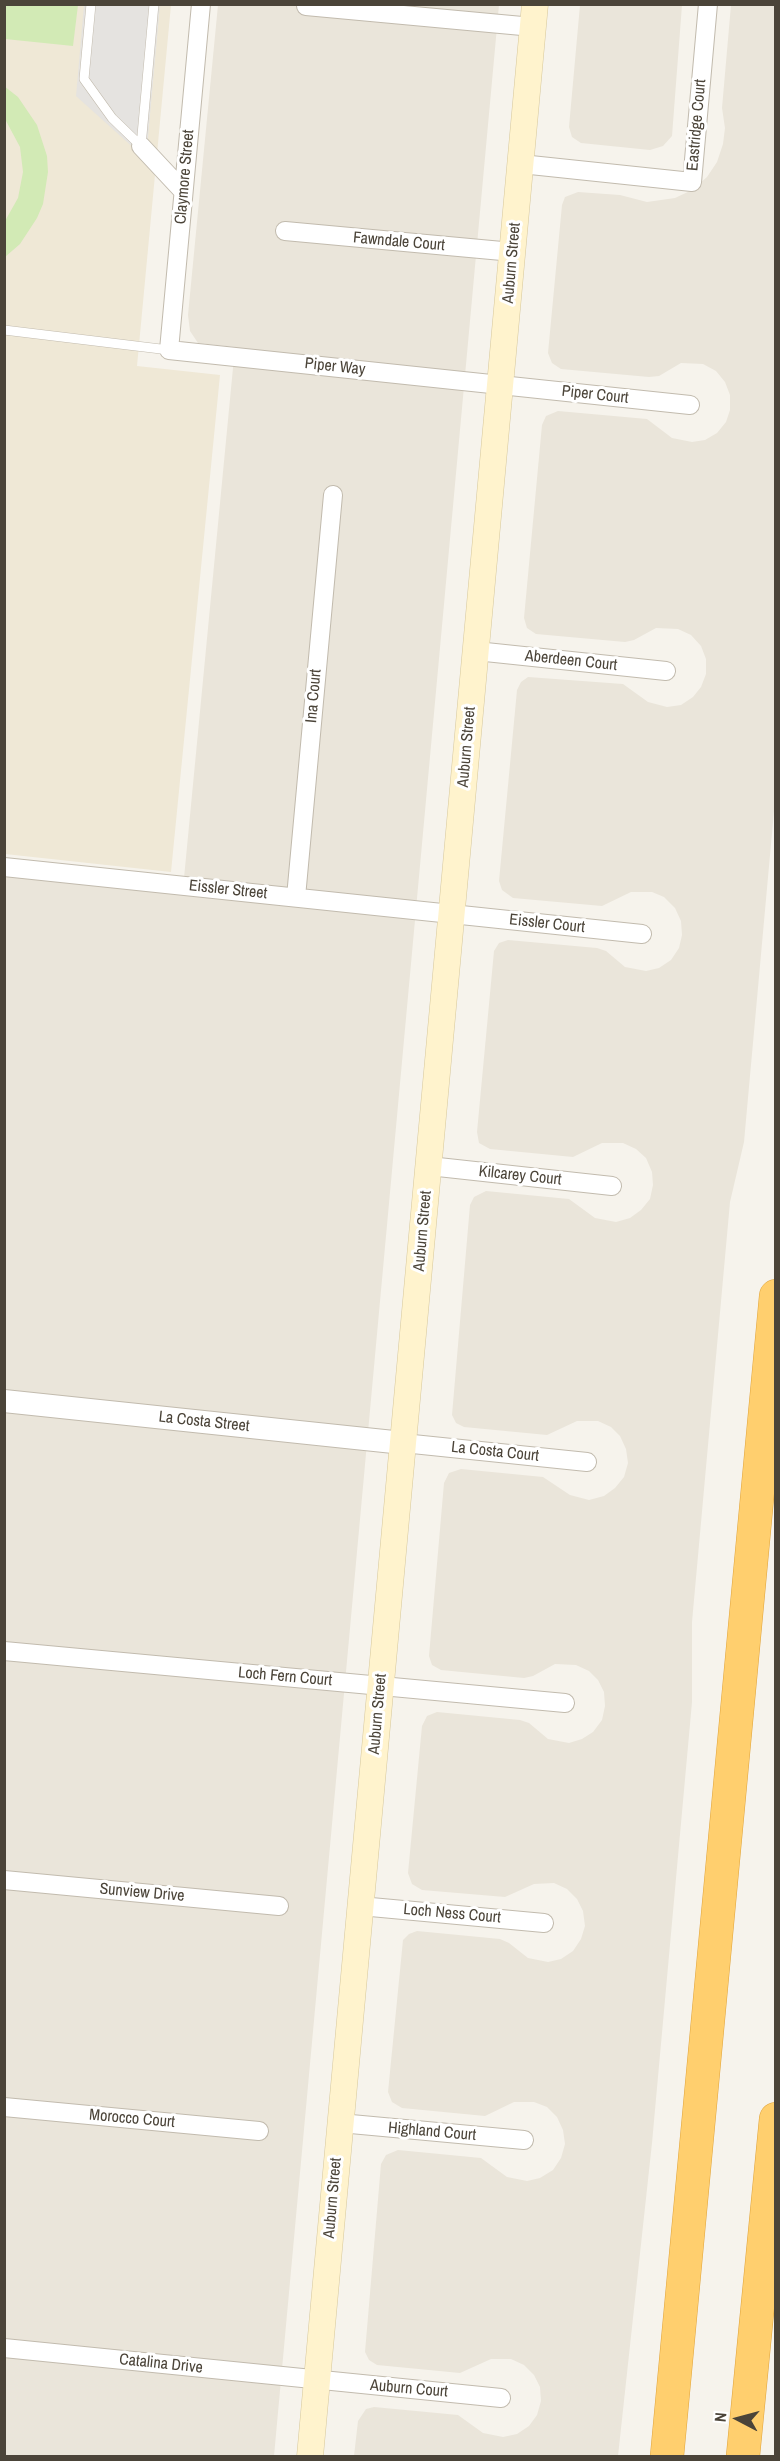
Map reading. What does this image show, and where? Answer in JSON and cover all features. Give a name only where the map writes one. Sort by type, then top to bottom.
[{"type":"highway","points":[[667,2457],[776,1296]]},
{"type":"highway","points":[[743,2457],[776,2119]]},
{"type":"main road","name":"Auburn Street","points":[[310,2457],[534,16]]},
{"type":"street","name":"Claymore Street","points":[[169,350],[201,4]]},
{"type":"street","name":"Eastridge Court","points":[[521,164],[692,182],[708,4]]},
{"type":"street","points":[[306,6],[534,16]]},
{"type":"street","points":[[141,146],[183,191]]},
{"type":"street","name":"Fawndale Court","points":[[285,231],[513,252]]},
{"type":"street","name":"Piper Way","points":[[169,350],[500,385]]},
{"type":"street","name":"Piper Court","points":[[500,385],[690,405]]},
{"type":"street","name":"Ina Court","points":[[296,897],[333,495]]},
{"type":"street","name":"Aberdeen Court","points":[[476,651],[666,671]]},
{"type":"street","name":"Eissler Street","points":[[4,867],[452,914]]},
{"type":"street","name":"Eissler Court","points":[[452,914],[642,933]]},
{"type":"street","name":"Kilcarey Court","points":[[429,1166],[612,1186]]},
{"type":"street","name":"La Costa Street","points":[[4,1401],[403,1443]]},
{"type":"street","name":"La Costa Court","points":[[403,1443],[587,1462]]},
{"type":"street","name":"Loch Fern Court","points":[[4,1651],[564,1703]]},
{"type":"street","name":"Sunview Drive","points":[[4,1880],[279,1906]]},
{"type":"street","name":"Loch Ness Court","points":[[360,1906],[544,1923]]},
{"type":"street","name":"Morocco Court","points":[[4,2107],[259,2131]]},
{"type":"street","name":"Highland Court","points":[[340,2123],[524,2140]]},
{"type":"street","name":"Catalina Drive","points":[[4,2348],[316,2380]]},
{"type":"street","name":"Auburn Court","points":[[316,2380],[501,2397]]},
{"type":"lane","points":[[91,4],[84,79],[112,118],[141,146]]},
{"type":"lane","points":[[141,146],[154,4]]},
{"type":"lane","points":[[4,330],[169,350]]},
{"type":"shaded area","points":[[5,5],[171,5],[137,366],[220,375],[171,872],[5,854]]},
{"type":"shaded area","points":[[84,5],[160,5],[146,159],[76,96]]},
{"type":"shaded area","points":[[218,5],[499,5],[274,2456],[5,2456],[5,859],[184,878],[235,347],[198,343],[190,331],[188,315]]},
{"type":"shaded area","points":[[580,5],[682,5],[672,136],[663,146],[650,150],[581,143],[572,137],[569,127]]},
{"type":"shaded area","points":[[731,5],[775,5],[775,800],[744,1142],[730,1202],[692,1622],[692,1702],[652,2143],[618,2456],[354,2456],[358,2421],[366,2409],[374,2407],[458,2415],[483,2433],[503,2437],[517,2434],[529,2426],[537,2415],[541,2401],[540,2387],[534,2375],[524,2365],[511,2359],[491,2359],[460,2373],[377,2365],[369,2360],[365,2352],[381,2164],[386,2155],[398,2150],[481,2158],[507,2177],[527,2181],[540,2178],[553,2170],[561,2158],[565,2144],[563,2130],[557,2117],[547,2107],[534,2102],[514,2102],[485,2116],[402,2108],[392,2102],[388,2092],[403,1940],[409,1934],[417,1931],[500,1939],[528,1958],[548,1962],[561,1959],[573,1951],[581,1939],[585,1926],[583,1911],[577,1899],[567,1889],[554,1883],[534,1884],[505,1897],[422,1890],[412,1884],[408,1873],[422,1726],[427,1716],[437,1712],[520,1720],[529,1723],[548,1739],[569,1743],[593,1732],[602,1720],[605,1706],[604,1692],[598,1680],[589,1671],[576,1665],[555,1664],[533,1676],[524,1678],[441,1670],[432,1665],[429,1656],[444,1483],[449,1473],[461,1469],[543,1477],[570,1495],[589,1500],[604,1496],[615,1488],[624,1477],[628,1463],[626,1449],[620,1436],[611,1427],[598,1421],[577,1421],[547,1435],[464,1427],[456,1423],[452,1415],[470,1205],[474,1197],[486,1191],[569,1199],[595,1218],[616,1222],[630,1218],[641,1210],[650,1199],[653,1185],[652,1172],[646,1158],[636,1149],[623,1143],[602,1143],[573,1157],[490,1149],[479,1143],[477,1132],[494,951],[499,943],[508,940],[597,948],[606,951],[625,967],[646,971],[659,968],[671,960],[679,948],[682,935],[681,921],[675,908],[664,897],[652,892],[631,892],[602,906],[513,898],[502,890],[499,881],[517,690],[521,682],[528,677],[623,684],[648,702],[667,707],[681,705],[693,697],[701,687],[706,674],[706,659],[701,646],[691,635],[678,629],[656,628],[634,640],[625,642],[536,634],[527,628],[524,618],[542,425],[546,416],[558,411],[647,419],[672,438],[692,442],[705,440],[717,433],[726,422],[730,410],[730,395],[725,382],[716,371],[703,364],[681,363],[659,376],[649,377],[561,369],[552,363],[548,353],[562,205],[565,197],[578,192],[620,195],[647,202],[675,198],[692,190],[707,177],[717,162],[725,128],[722,108]]},
{"type":"green space","points":[[4,5],[78,5],[73,46],[5,39]]},
{"type":"green space","points":[[4,86],[18,97],[37,125],[47,156],[48,172],[43,204],[37,218],[20,244],[5,257],[5,221],[18,198],[23,172],[20,147],[5,119]]}]
